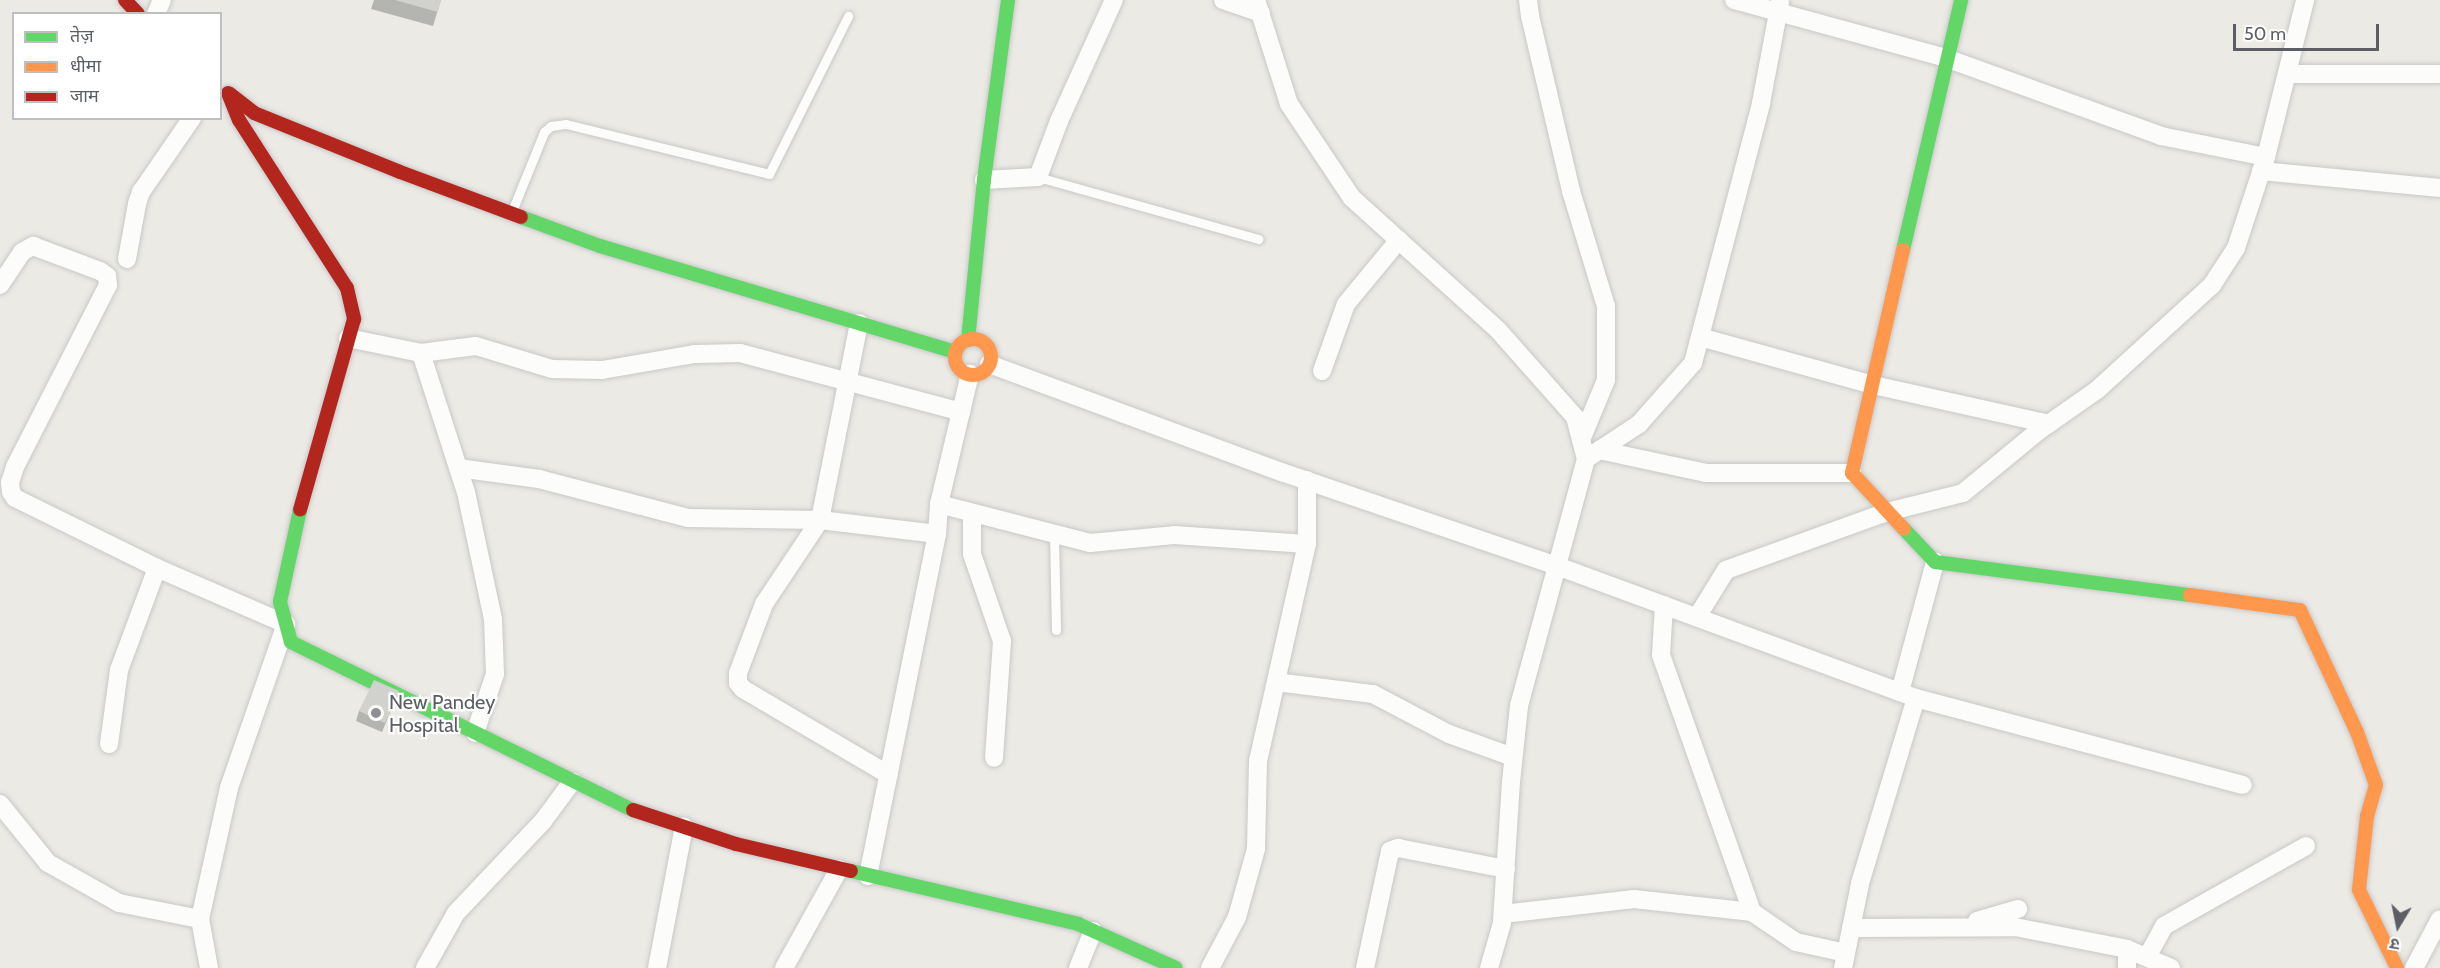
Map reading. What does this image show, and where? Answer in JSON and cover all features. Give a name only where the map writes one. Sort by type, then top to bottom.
[{"type":"street","points":[[125,0],[136,12]]},
{"type":"street","points":[[956,352],[968,340],[984,180],[1008,0]]},
{"type":"street","points":[[984,180],[1038,177],[1059,121],[1114,0]]},
{"type":"street","points":[[1223,0],[1258,6],[1289,104],[1352,198],[1498,330],[1575,417],[1581,440],[1592,455],[1706,473],[1852,473],[1935,562],[2300,610],[2357,732],[2376,785],[2367,816],[2359,890],[2397,968]]},
{"type":"street","points":[[1528,0],[1571,191],[1606,306],[1606,380],[1581,440]]},
{"type":"street","points":[[1734,0],[1780,6],[1946,58],[2162,136],[2263,164],[2440,188]]},
{"type":"street","points":[[1852,473],[1960,0]]},
{"type":"street","points":[[1697,617],[1726,570],[1887,512],[1963,493],[2049,424],[2097,390],[2212,285],[2236,248],[2263,164],[2306,0]]},
{"type":"street","points":[[1489,968],[1503,914],[1513,757],[1519,706],[1557,566],[1592,455],[1639,424],[1694,363],[1761,103],[1780,6]]},
{"type":"street","points":[[2287,74],[2440,74]]},
{"type":"street","points":[[224,90],[254,113],[400,172],[600,246],[956,352]]},
{"type":"street","points":[[224,90],[239,120],[347,288],[354,319],[303,494],[280,602],[291,642],[619,805],[736,844],[1078,924],[1176,968]]},
{"type":"street","points":[[127,259],[136,204],[141,192],[191,120]]},
{"type":"street","points":[[1322,371],[1346,304],[1399,240]]},
{"type":"street","points":[[0,285],[22,252],[33,246],[44,248],[106,276],[108,285],[15,467],[11,492],[15,498],[157,568],[286,624]]},
{"type":"street","points":[[859,323],[820,520],[764,604],[738,673],[738,683],[743,689],[889,775]]},
{"type":"street","points":[[1700,337],[1872,385],[2049,424]]},
{"type":"street","points":[[348,338],[421,352],[476,346],[552,369],[602,370],[695,354],[740,353],[961,411]]},
{"type":"street","points":[[956,352],[960,369],[970,374],[981,372],[989,364],[990,353],[984,343],[968,340]]},
{"type":"street","points":[[421,352],[466,492],[493,619],[495,674],[475,733]]},
{"type":"street","points":[[989,364],[1307,480],[1557,566],[1908,695],[2243,785]]},
{"type":"street","points":[[868,876],[937,534],[939,504],[970,374]]},
{"type":"street","points":[[458,468],[539,478],[688,518],[820,520],[937,534]]},
{"type":"street","points":[[1210,968],[1237,917],[1256,849],[1258,761],[1307,544],[1307,480]]},
{"type":"street","points":[[939,504],[1090,543],[1182,535],[1307,544]]},
{"type":"street","points":[[972,513],[972,554],[1002,641],[994,758]]},
{"type":"street","points":[[1503,914],[1634,899],[1752,912],[1796,942],[1844,961],[1860,884],[1908,695],[1935,562]]},
{"type":"street","points":[[109,744],[119,670],[157,568]]},
{"type":"street","points":[[1664,605],[1661,655],[1752,912]]},
{"type":"street","points":[[209,968],[200,919],[229,788],[286,624]]},
{"type":"street","points":[[1276,682],[1373,694],[1449,734],[1513,757]]},
{"type":"street","points":[[425,968],[456,913],[543,821],[572,782]]},
{"type":"street","points":[[0,804],[48,863],[118,903],[200,919]]},
{"type":"street","points":[[657,968],[684,827]]},
{"type":"street","points":[[2147,957],[2164,926],[2306,846]]},
{"type":"street","points":[[1365,968],[1390,851],[1398,849],[1506,869]]},
{"type":"street","points":[[784,968],[839,868]]},
{"type":"street","points":[[1955,927],[2019,909]]},
{"type":"street","points":[[2414,968],[2440,919]]},
{"type":"street","points":[[1851,928],[2015,927],[2127,948],[2171,968]]},
{"type":"street","points":[[1078,968],[1093,931]]},
{"type":"street","points":[[2127,948],[2127,968]]},
{"type":"lane","points":[[511,213],[544,132],[551,126],[566,124],[769,174],[848,16]]},
{"type":"lane","points":[[1038,177],[1258,238]]},
{"type":"lane","points":[[1054,534],[1056,630]]},
{"type":"building","points":[[395,0],[441,0],[438,12]]},
{"type":"building","points":[[374,680],[399,691],[385,723],[359,711]]},
{"type":"traffic: fast","points":[[968,340],[984,180],[1008,0]]},
{"type":"traffic: fast","points":[[1903,250],[1961,0]]},
{"type":"traffic: fast","points":[[521,217],[600,246],[956,352]]},
{"type":"traffic: fast","points":[[300,510],[280,602],[291,642],[633,810]]},
{"type":"traffic: fast","points":[[1904,529],[1935,562],[2190,595]]},
{"type":"traffic: fast","points":[[851,871],[1078,924],[1176,968]]},
{"type":"traffic: slow","points":[[1903,250],[1852,473],[1904,529]]},
{"type":"traffic: slow","points":[[973,339],[985,345],[991,357],[985,369],[973,375],[961,369],[955,357],[961,345],[973,339]]},
{"type":"traffic: slow","points":[[2190,595],[2300,610],[2357,732],[2376,785],[2367,816],[2359,890],[2397,968]]},
{"type":"traffic: jam","points":[[125,0],[136,12]]},
{"type":"traffic: jam","points":[[228,93],[239,120],[347,288],[354,319],[300,510]]},
{"type":"traffic: jam","points":[[230,94],[254,113],[400,172],[521,217]]},
{"type":"traffic: jam","points":[[633,810],[736,844],[851,871]]},
{"type":"place","name":"New Pandey Hospital","points":[[376,713]]}]
